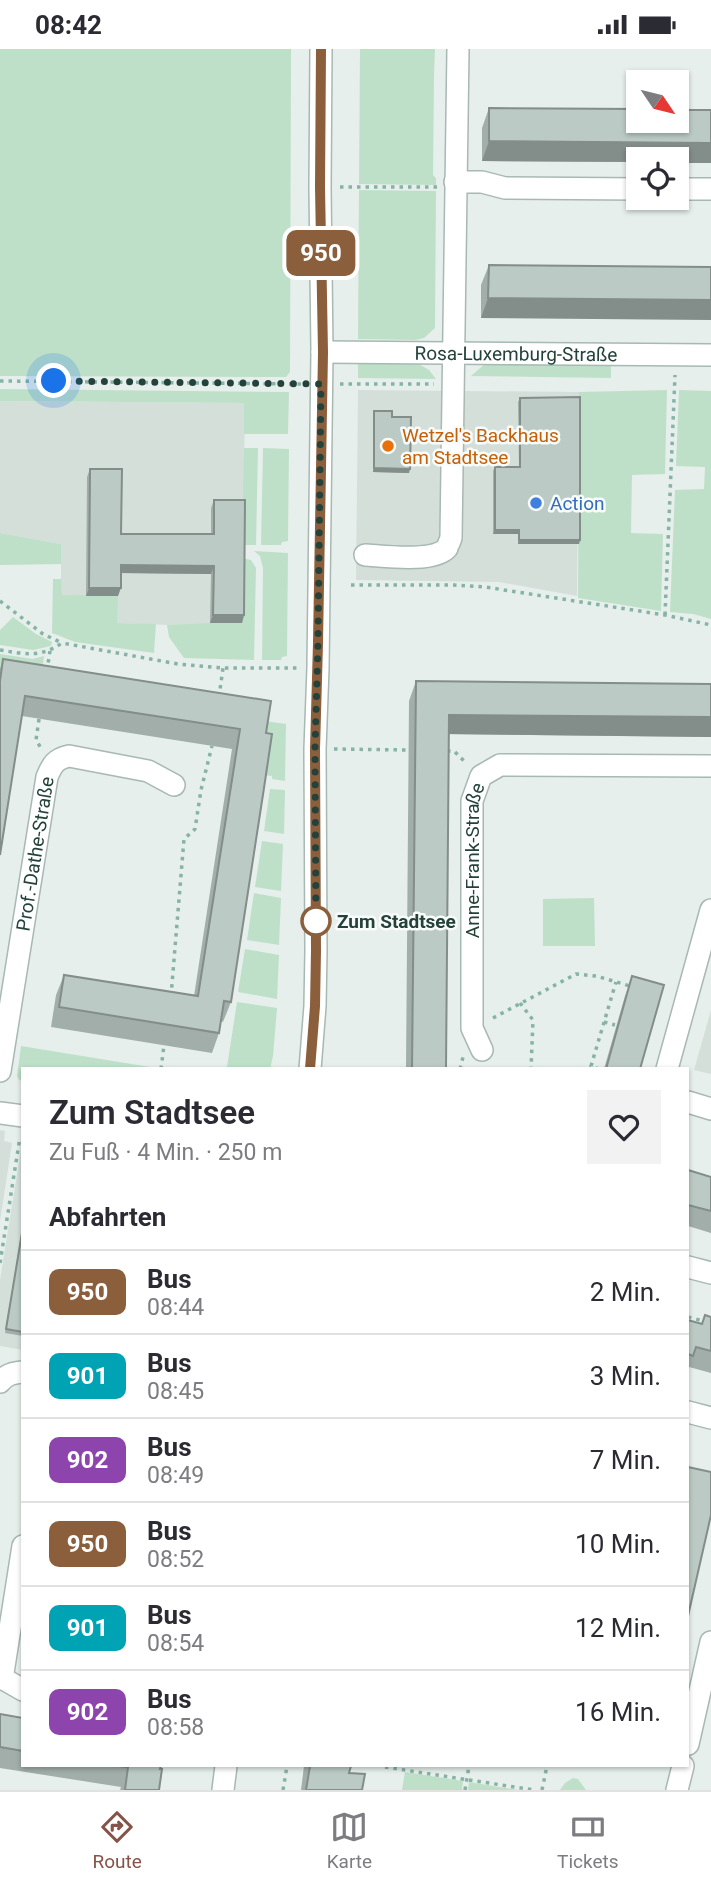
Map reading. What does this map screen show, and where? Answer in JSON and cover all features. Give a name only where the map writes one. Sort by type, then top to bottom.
[{"type":"street","points":[[310,1067],[316,951],[315,749],[323,352],[321,49]]},
{"type":"street","points":[[365,555],[423,557],[437,554],[447,548],[451,538],[458,49]]},
{"type":"street","points":[[455,185],[482,183],[505,188],[626,189]]},
{"type":"street","points":[[689,189],[711,189]]},
{"type":"street","name":"Rosa-Luxemburg-Straße","points":[[323,352],[711,355]]},
{"type":"street","name":"Prof.-Dathe-Straße","points":[[0,1071],[47,777],[52,764],[69,756],[148,771],[174,785]]},
{"type":"street","name":"Anne-Frank-Straße","points":[[482,1050],[472,1028],[472,801],[481,776],[500,765],[711,766]]},
{"type":"street","points":[[668,1067],[711,910]]},
{"type":"street","points":[[689,1102],[711,1109]]},
{"type":"street","points":[[0,1113],[21,1124]]},
{"type":"street","points":[[689,1267],[711,1273]]},
{"type":"street","points":[[0,1381],[13,1373],[21,1372]]},
{"type":"street","points":[[689,1412],[711,1418]]},
{"type":"street","points":[[21,1558],[1,1678],[21,1689]]},
{"type":"street","points":[[689,1740],[711,1642]]},
{"type":"street","points":[[223,1790],[226,1767]]},
{"type":"street","points":[[677,1790],[683,1767]]},
{"type":"path","points":[[320,187],[455,185]]},
{"type":"path","points":[[665,615],[675,355]]},
{"type":"path","points":[[0,381],[453,383]]},
{"type":"path","points":[[351,585],[485,587],[665,615],[711,625]]},
{"type":"path","points":[[0,601],[43,634],[62,643],[178,664],[223,668],[318,668]]},
{"type":"path","points":[[0,650],[33,655],[50,651],[62,643]]},
{"type":"path","points":[[47,672],[50,651]]},
{"type":"path","points":[[219,702],[223,668]]},
{"type":"path","points":[[39,719],[36,740],[52,764]]},
{"type":"path","points":[[171,1000],[184,839],[195,829],[212,746]]},
{"type":"path","points":[[315,749],[409,750]]},
{"type":"path","points":[[442,751],[454,751],[481,776]]},
{"type":"path","points":[[472,1028],[576,974],[596,976],[639,989]]},
{"type":"path","points":[[594,1067],[591,1066],[616,982]]},
{"type":"path","points":[[520,1003],[533,1020],[531,1067]]},
{"type":"path","points":[[604,1021],[615,1025]]},
{"type":"path","points":[[161,1067],[164,1045]]},
{"type":"path","points":[[0,1263],[21,1130]]},
{"type":"path","points":[[689,1317],[711,1323]]},
{"type":"path","points":[[283,1790],[287,1767]]},
{"type":"path","points":[[385,1767],[534,1790]]},
{"type":"path","points":[[465,1790],[470,1767]]},
{"type":"path","points":[[542,1790],[547,1767]]},
{"type":"shaded area","points":[[358,390],[579,392],[577,596],[499,582],[356,580]]},
{"type":"shaded area","points":[[0,401],[245,403],[242,623],[117,623],[61,595],[61,544],[0,533]]},
{"type":"shaded area","points":[[711,1010],[711,1074],[694,1070]]},
{"type":"shaded area","points":[[0,1130],[5,1131],[4,1141],[12,1143],[0,1221]]},
{"type":"shaded area","points":[[21,1149],[21,1350],[0,1346],[0,1280]]},
{"type":"green space","points":[[0,49],[291,49],[290,372],[286,377],[0,376]]},
{"type":"green space","points":[[360,49],[435,49],[433,175],[436,185],[359,184]]},
{"type":"green space","points":[[359,190],[436,191],[435,328],[424,338],[358,339]]},
{"type":"green space","points":[[415,362],[429,370],[436,379],[358,378],[358,363]]},
{"type":"green space","points":[[486,363],[611,363],[611,378],[471,376]]},
{"type":"green space","points":[[0,389],[289,392],[288,434],[244,434],[244,403],[0,401]]},
{"type":"green space","points":[[667,390],[665,474],[632,475],[631,533],[663,534],[661,611],[578,598],[579,392]]},
{"type":"green space","points":[[679,390],[711,391],[711,619],[670,612],[675,490],[704,489],[705,467],[676,466]]},
{"type":"green space","points":[[244,448],[258,448],[256,545],[242,545]]},
{"type":"green space","points":[[263,448],[289,449],[288,541],[282,542],[281,545],[261,545]]},
{"type":"green space","points":[[0,533],[61,544],[61,564],[0,565]]},
{"type":"green space","points":[[254,551],[288,553],[287,656],[281,660],[262,660],[263,568],[260,556]]},
{"type":"green space","points":[[242,558],[251,560],[256,568],[254,660],[184,658],[169,637],[167,625],[210,623]]},
{"type":"green space","points":[[53,579],[61,579],[62,595],[118,596],[117,623],[156,624],[154,653],[75,642],[52,633]]},
{"type":"green space","points":[[13,617],[52,642],[51,646],[33,650],[0,645],[0,630]]},
{"type":"green space","points":[[0,654],[33,659],[44,656],[41,678],[0,672]]},
{"type":"green space","points":[[264,721],[286,724],[285,781],[262,775]]},
{"type":"green space","points":[[270,789],[285,790],[284,834],[264,831]]},
{"type":"green space","points":[[262,841],[283,844],[281,891],[255,887]]},
{"type":"green space","points":[[254,893],[281,898],[279,945],[247,940]]},
{"type":"green space","points":[[594,898],[595,946],[543,946],[543,899]]},
{"type":"green space","points":[[245,949],[279,955],[277,999],[238,992]]},
{"type":"green space","points":[[237,1002],[277,1008],[270,1067],[227,1067]]},
{"type":"green space","points":[[21,1046],[150,1067],[21,1067],[21,1080],[17,1076]]},
{"type":"green space","points":[[405,1772],[463,1781],[462,1790],[402,1790]]},
{"type":"green space","points":[[573,1778],[578,1779],[586,1790],[560,1790],[565,1783]]},
{"type":"green space","points":[[469,1782],[518,1790],[468,1790]]},
{"type":"building","points":[[489,108],[626,109],[626,133],[690,133],[690,110],[711,110],[711,143],[489,141]]},
{"type":"building","points":[[489,265],[711,267],[711,300],[488,298]]},
{"type":"building","name":"Action","points":[[580,397],[580,540],[519,540],[519,530],[495,530],[495,467],[520,467],[520,398]]},
{"type":"building","name":"Wetzel's Backhaus am Stadtsee","points":[[374,411],[392,411],[392,417],[411,417],[410,469],[374,468]]},
{"type":"building","points":[[90,469],[122,469],[121,534],[214,534],[214,500],[245,500],[244,615],[213,615],[214,566],[121,565],[121,588],[89,588]]},
{"type":"building","points":[[3,659],[271,701],[266,733],[272,734],[231,1002],[224,1001],[219,1033],[59,1007],[64,975],[198,996],[240,729],[25,696],[0,855],[0,681]]},
{"type":"building","points":[[416,681],[711,684],[711,717],[449,715],[446,1067],[412,1067]]},
{"type":"building","points":[[632,976],[664,985],[641,1067],[607,1067]]},
{"type":"building","points":[[689,1170],[711,1177],[711,1211],[689,1205]]},
{"type":"building","points":[[21,1239],[21,1332],[6,1329]]},
{"type":"building","points":[[705,1315],[711,1317],[711,1351],[696,1347],[693,1356],[689,1354],[689,1320],[702,1324]]},
{"type":"building","points":[[689,1467],[711,1472],[711,1515],[689,1612]]},
{"type":"building","points":[[0,1714],[21,1718],[21,1751],[0,1747]]},
{"type":"building","points":[[128,1767],[162,1769],[159,1790],[125,1790]]},
{"type":"building","points":[[310,1767],[351,1767],[349,1773],[365,1774],[362,1790],[306,1790]]},
{"type":"bus line","name":"950","points":[[310,1067],[316,951],[314,825],[323,352],[321,49]]},
{"type":"place","name":"Wetzel's Backhaus am Stadtsee","points":[[388,446]]},
{"type":"place","name":"Action","points":[[536,503]]},
{"type":"place","name":"Zum Stadtsee","points":[[316,921]]},
{"type":"route","points":[[54,381],[321,384],[314,825],[316,925],[316,921]]}]
